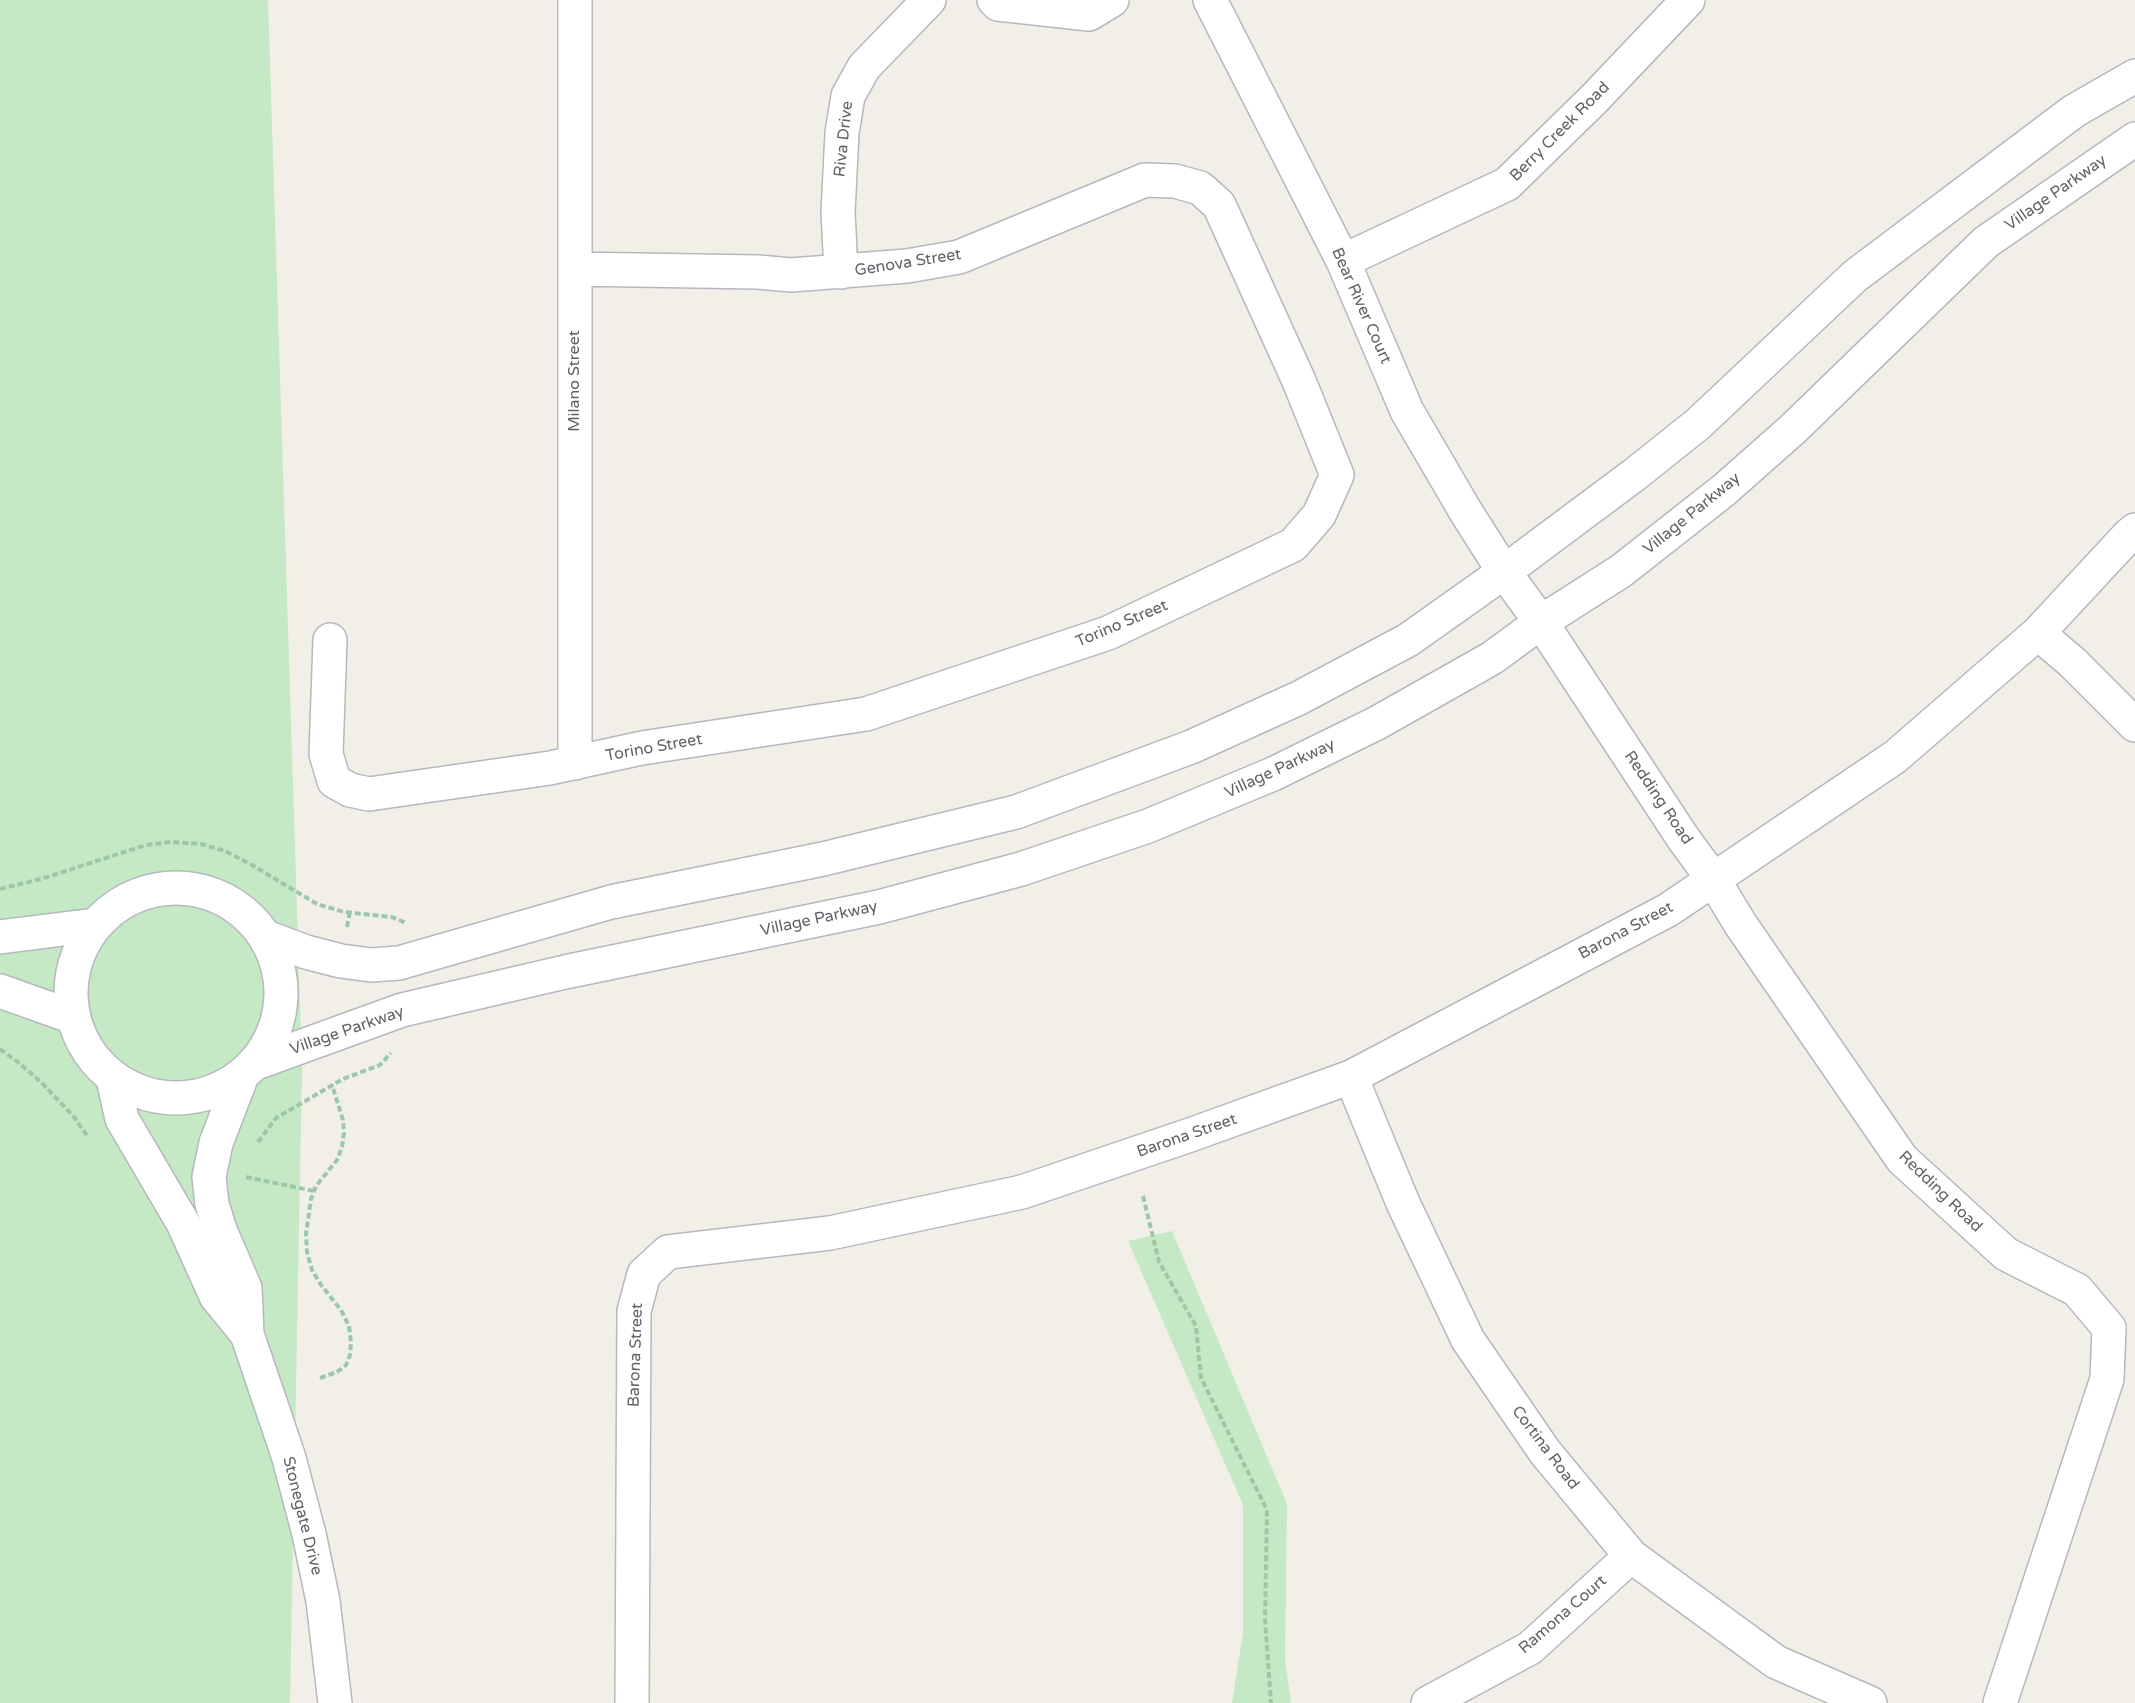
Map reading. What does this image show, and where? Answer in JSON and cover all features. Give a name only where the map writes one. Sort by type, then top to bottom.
[{"type":"street","name":"Milano Street","points":[[574,763],[575,0]]},
{"type":"street","name":"Riva Drive","points":[[841,272],[838,212],[843,133],[848,96],[864,67],[929,0]]},
{"type":"street","points":[[994,0],[998,4],[1089,14],[1112,0]]},
{"type":"street","name":"Bear River Court","points":[[1210,0],[1343,261],[1407,411],[1466,512],[1504,572],[1534,613]]},
{"type":"street","name":"Berry Creek Road","points":[[1343,261],[1507,184],[1594,99],[1688,0]]},
{"type":"street","points":[[266,937],[341,962],[371,965],[399,963],[611,902],[823,859],[1016,812],[1191,747],[1299,698],[1408,640],[1504,572],[1698,424],[1855,276],[2074,111],[2135,76]]},
{"type":"street","name":"Village Parkway","points":[[248,1070],[402,1010],[565,972],[879,907],[1021,869],[1148,826],[1273,774],[1377,723],[1492,658],[1534,613],[1621,571],[1724,490],[1793,429],[1986,242],[2135,139]]},
{"type":"street","name":"Genova Street","points":[[575,269],[758,272],[791,275],[907,266],[959,257],[1145,180],[1175,181],[1200,188],[1219,205]]},
{"type":"street","name":"Torino Street","points":[[330,640],[326,754],[334,781],[350,790],[369,794],[574,763],[642,748],[866,714],[1108,633],[1293,545],[1319,515],[1337,476],[1299,381],[1219,205]]},
{"type":"street","name":"Barona Street","points":[[632,1703],[634,1311],[644,1274],[668,1252],[830,1233],[1022,1192],[1351,1077],[1668,910],[1895,757],[2038,633],[2135,530]]},
{"type":"street","name":"Redding Road","points":[[1534,613],[1683,838],[1902,1159],[2006,1254],[2077,1290],[2109,1328],[2107,1378],[2000,1703]]},
{"type":"street","points":[[2038,633],[2072,662],[2135,725]]},
{"type":"street","points":[[184,887],[216,895],[244,912],[266,937],[279,968],[282,1001],[274,1034],[248,1070],[211,1094],[177,1100],[143,1095],[113,1079],[95,1062],[81,1041],[73,1017],[70,984],[78,953],[95,925],[120,903],[151,890],[184,887]]},
{"type":"street","points":[[0,937],[95,925]]},
{"type":"street","points":[[0,991],[73,1017]]},
{"type":"street","name":"Stonegate Drive","points":[[248,1070],[216,1143],[209,1177],[212,1204],[220,1230],[245,1288],[247,1334],[289,1458],[309,1534],[323,1601],[335,1703]]},
{"type":"street","name":"Cortina Road","points":[[1351,1077],[1403,1203],[1468,1340],[1545,1452],[1631,1556],[1776,1662],[1870,1703]]},
{"type":"street","name":"Stonegate Drive","points":[[113,1079],[123,1119],[183,1223],[216,1296],[247,1334]]},
{"type":"street","name":"Ramona Court","points":[[1428,1703],[1530,1648],[1631,1556]]},
{"type":"path","points":[[0,889],[41,879],[146,845],[181,842],[201,844],[225,851],[317,904],[350,912],[392,917],[410,924]]},
{"type":"path","points":[[8,888],[9,897]]},
{"type":"path","points":[[346,931],[350,912]]},
{"type":"path","points":[[255,1147],[262,1134],[276,1118],[332,1085],[380,1065],[394,1048]]},
{"type":"path","points":[[0,1049],[43,1084],[74,1118],[92,1143]]},
{"type":"path","points":[[320,1378],[337,1372],[346,1365],[351,1342],[349,1326],[341,1310],[312,1270],[307,1252],[307,1216],[314,1191],[337,1160],[342,1147],[343,1120],[332,1085]]},
{"type":"path","points":[[246,1188],[248,1170]]},
{"type":"path","points":[[246,1177],[314,1191]]},
{"type":"path","points":[[1143,1196],[1159,1262],[1196,1326],[1201,1378],[1267,1510],[1264,1619],[1271,1703]]},
{"type":"green space","points":[[0,0],[268,0],[302,1068],[290,1703],[0,1703]]},
{"type":"green space","points":[[1172,1231],[1287,1504],[1285,1659],[1291,1703],[1232,1703],[1243,1633],[1243,1505],[1128,1241]]}]
